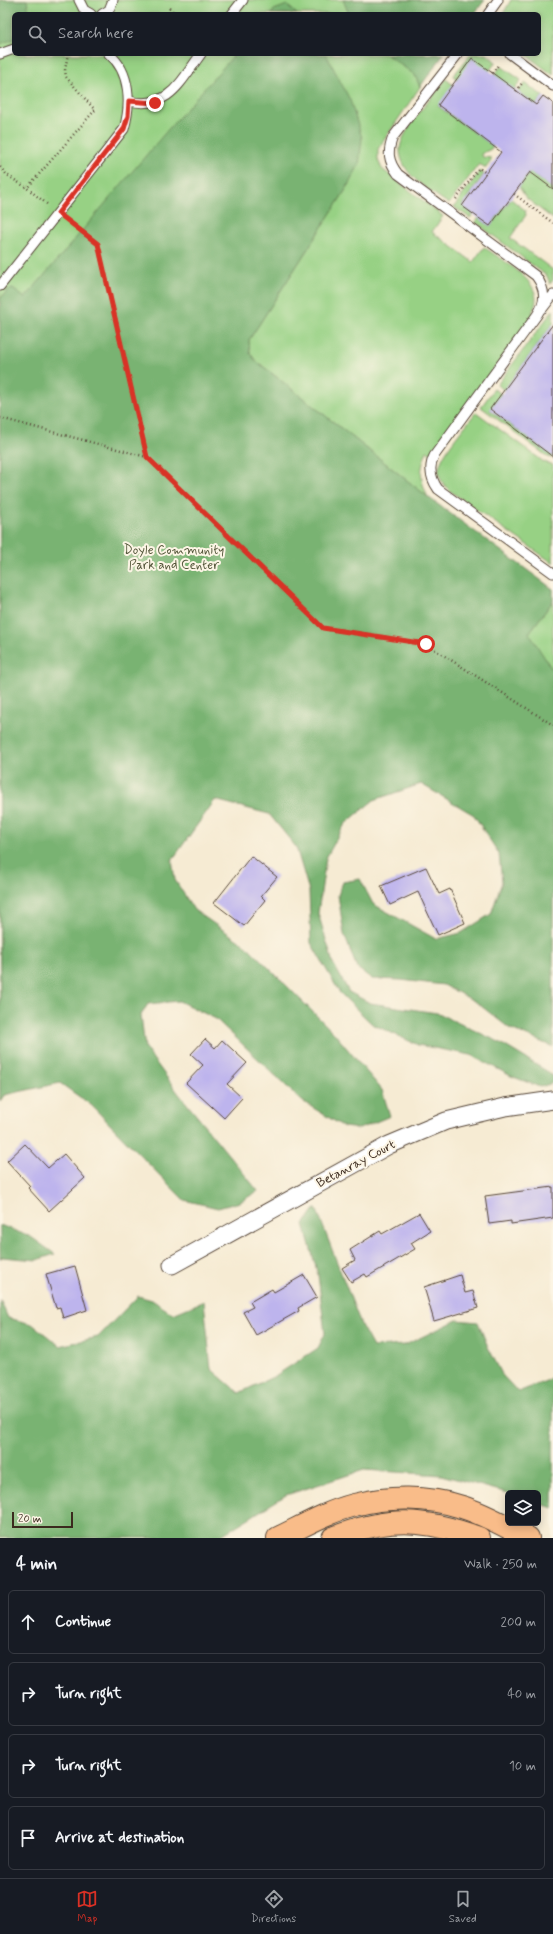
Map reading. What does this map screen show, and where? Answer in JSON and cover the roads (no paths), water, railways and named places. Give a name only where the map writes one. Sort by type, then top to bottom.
[{"type":"highway","points":[[278,1538],[329,1514],[348,1507],[392,1498],[430,1500],[461,1506],[501,1523],[528,1538]]},
{"type":"highway","points":[[333,1538],[351,1531],[391,1522],[421,1523],[449,1527],[478,1538]]},
{"type":"street","name":"Betanray Court","points":[[172,1265],[389,1145],[446,1121],[505,1107],[553,1100]]},
{"type":"lane","points":[[80,0],[84,10],[86,12]]},
{"type":"lane","points":[[106,12],[109,10],[113,0]]},
{"type":"lane","points":[[234,12],[243,0]]},
{"type":"lane","points":[[489,12],[498,0]]},
{"type":"lane","points":[[0,54],[12,50]]},
{"type":"lane","points":[[0,286],[124,129],[128,116],[129,101],[127,85],[120,69],[110,56]]},
{"type":"lane","points":[[129,101],[155,103],[161,100],[177,86],[200,56]]},
{"type":"lane","points":[[456,56],[393,137],[389,148],[389,161],[398,174],[536,276],[544,294],[542,308],[434,456],[431,475],[438,489],[553,573]]},
{"type":"lane","points":[[513,56],[553,86]]},
{"type":"lane","points":[[537,315],[553,296]]},
{"type":"park label","name":"Doyle Community Park and Center","points":[[174,558]]}]
